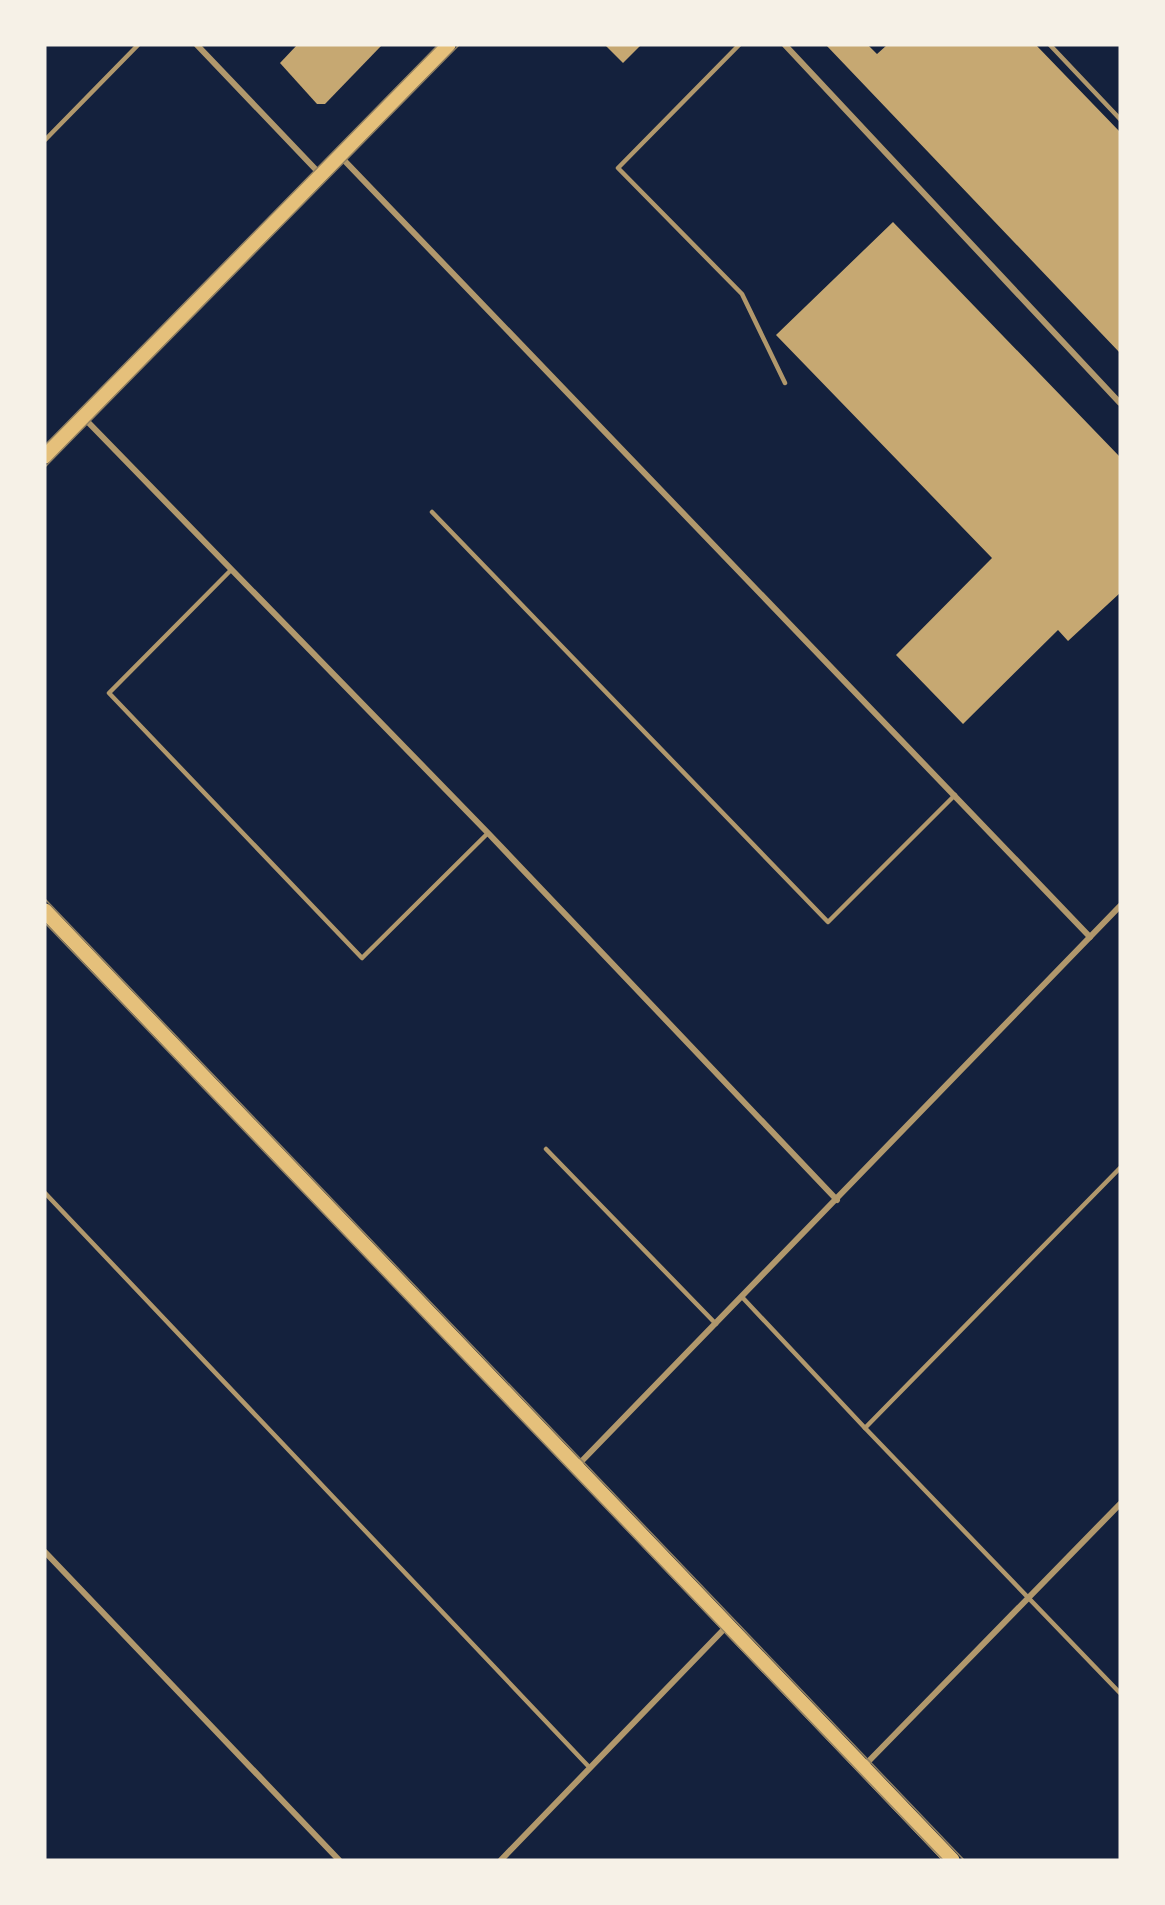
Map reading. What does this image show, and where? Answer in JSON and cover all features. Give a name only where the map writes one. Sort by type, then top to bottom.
[{"type":"main road","points":[[45,456],[448,45]]},
{"type":"main road","points":[[45,911],[952,1860]]},
{"type":"street","points":[[197,45],[321,175]]},
{"type":"street","points":[[785,45],[1120,403]]},
{"type":"street","points":[[340,156],[1090,937]]},
{"type":"street","points":[[83,417],[230,571],[488,833],[837,1200]]},
{"type":"street","points":[[577,1466],[1120,906]]},
{"type":"street","points":[[863,1767],[1120,1504]]},
{"type":"street","points":[[45,1552],[339,1860]]},
{"type":"street","points":[[501,1860],[728,1624]]},
{"type":"lane","points":[[45,140],[138,45]]},
{"type":"lane","points":[[739,45],[618,168],[742,294],[785,383]]},
{"type":"lane","points":[[1050,45],[1120,119]]},
{"type":"lane","points":[[432,512],[828,922],[954,795]]},
{"type":"lane","points":[[230,571],[108,693],[362,958],[488,833]]},
{"type":"lane","points":[[546,1149],[716,1324]]},
{"type":"lane","points":[[865,1428],[1120,1168]]},
{"type":"lane","points":[[45,1193],[590,1768]]},
{"type":"lane","points":[[742,1297],[1120,1693]]},
{"type":"building","points":[[297,45],[382,45],[325,104],[317,104],[280,63]]},
{"type":"building","points":[[605,45],[641,45],[623,63]]},
{"type":"building","points":[[826,45],[868,45],[877,54],[887,45],[1036,45],[1120,132],[1120,353]]},
{"type":"building","points":[[893,222],[1120,457],[1120,593],[1068,641],[1058,630],[963,724],[896,655],[992,558],[776,335]]},
{"type":"tram line","points":[[45,445],[438,45]]},
{"type":"tram line","points":[[45,467],[459,45]]},
{"type":"tram line","points":[[45,899],[964,1860]]},
{"type":"tram line","points":[[45,923],[943,1860]]}]
